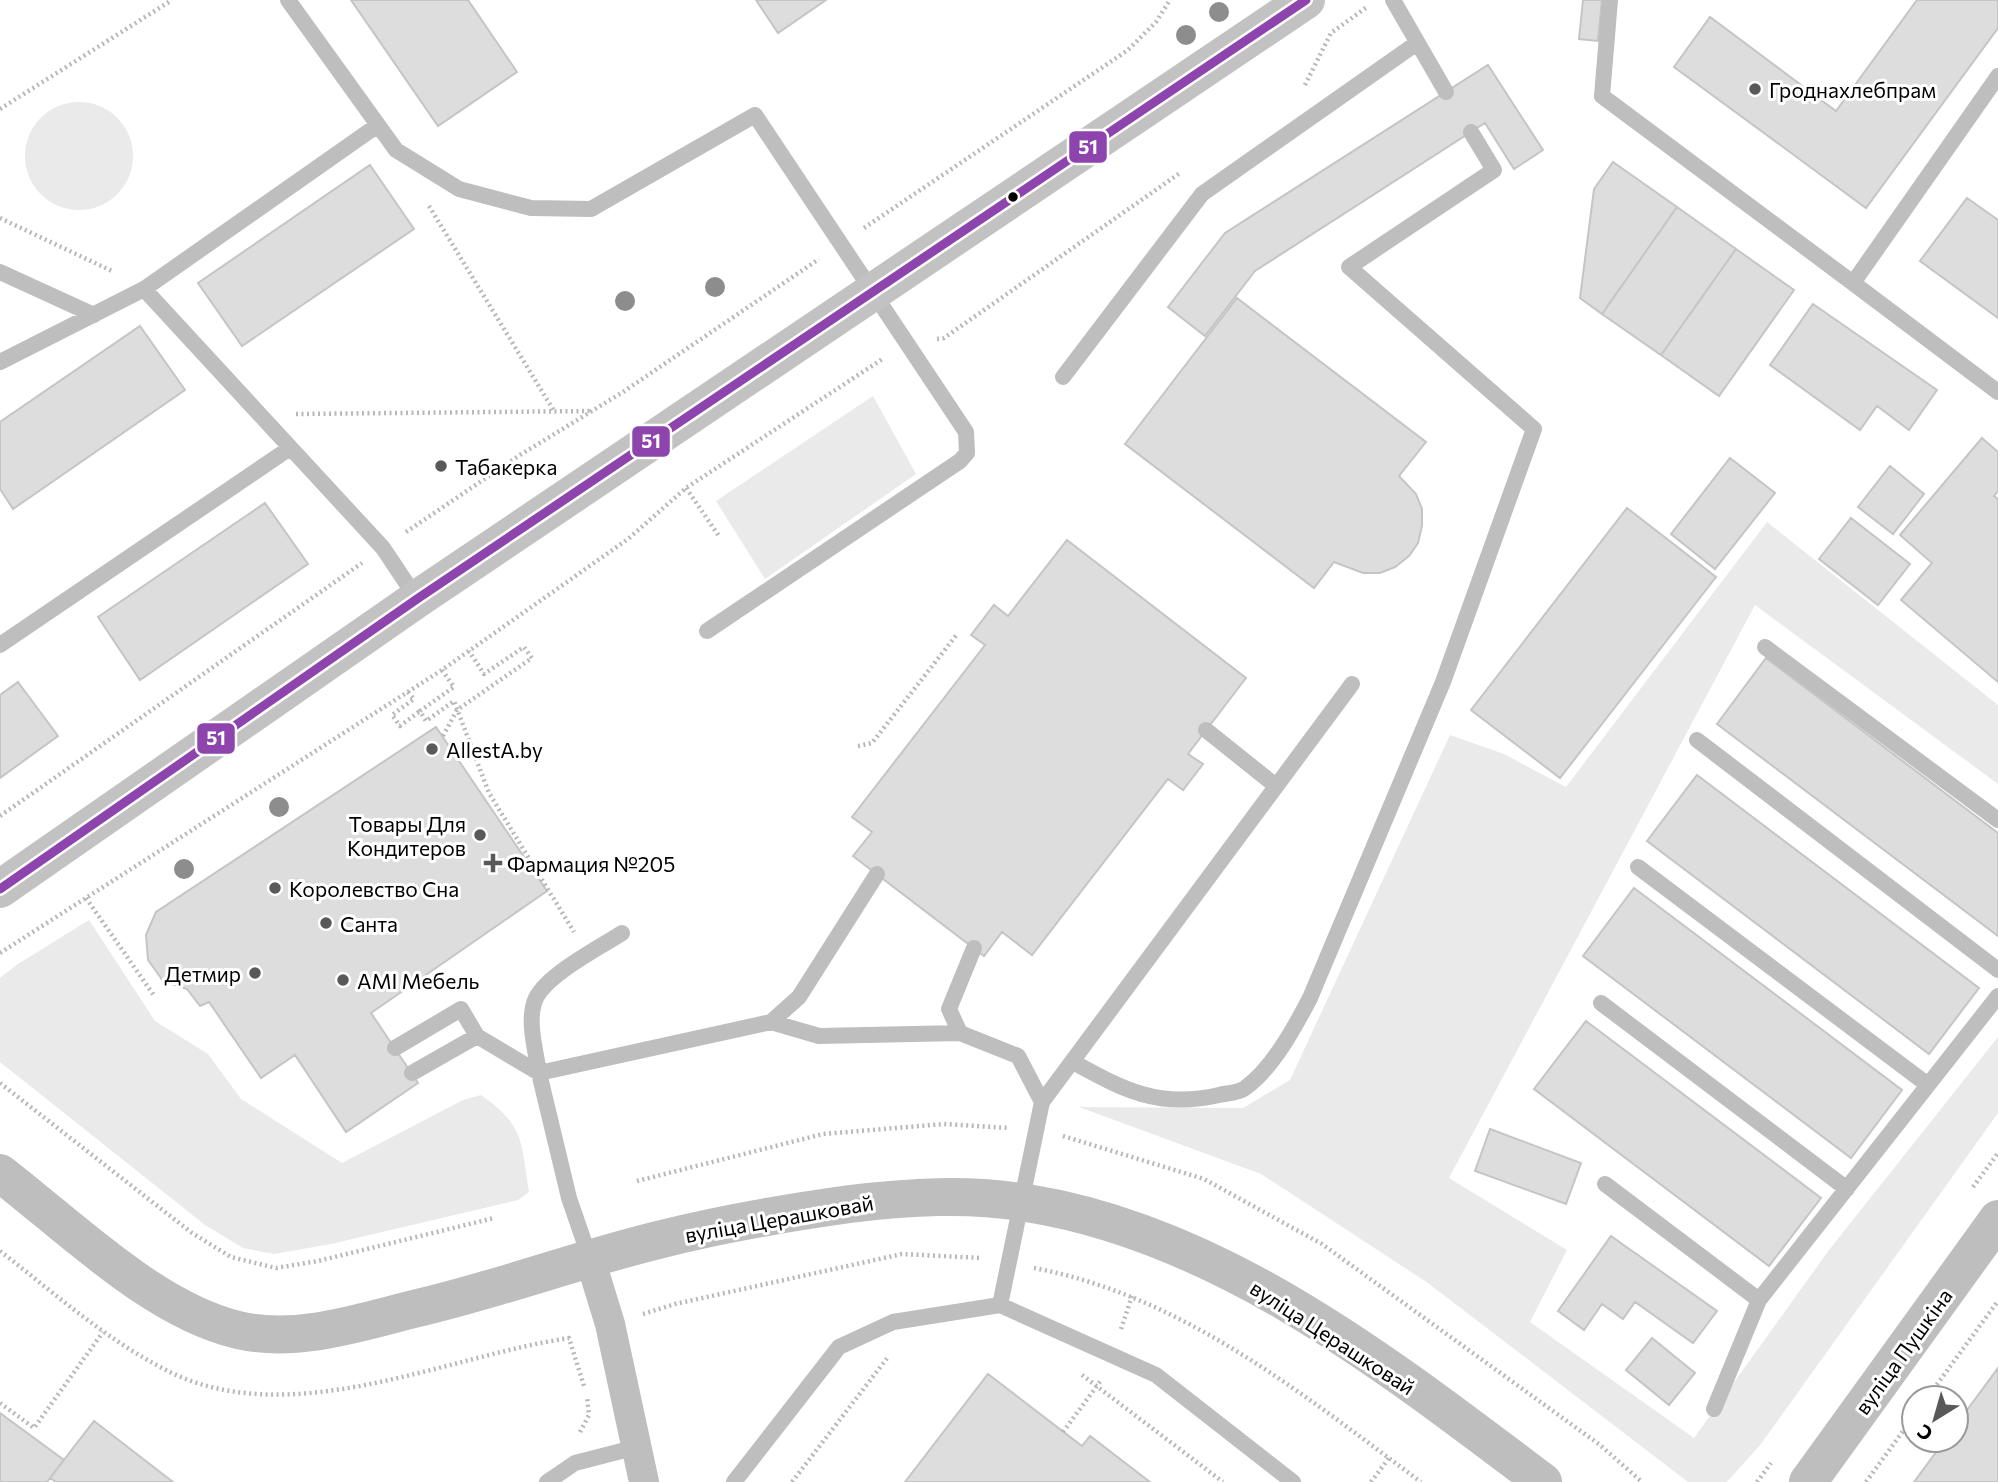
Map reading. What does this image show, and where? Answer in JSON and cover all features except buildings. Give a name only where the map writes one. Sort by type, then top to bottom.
[{"type":"main road","points":[[0,889],[418,599],[1291,5]]},
{"type":"street","name":"вуліца Церашковай","points":[[0,1172],[140,1283],[206,1320],[241,1331],[284,1335],[328,1329],[486,1290],[705,1229],[800,1211],[914,1196],[1021,1202],[1090,1214],[1231,1272],[1324,1326],[1543,1482]]},
{"type":"street","name":"вуліца Пушкіна","points":[[1808,1482],[1998,1219]]},
{"type":"street","points":[[590,1259],[610,1324],[644,1482]]},
{"type":"lane","points":[[288,0],[396,150],[459,189],[531,208],[591,209],[755,115],[965,432],[967,453],[960,461],[707,631]]},
{"type":"lane","points":[[1393,0],[1446,92]]},
{"type":"lane","points":[[1610,0],[1602,96],[1998,392]]},
{"type":"lane","points":[[1063,377],[1202,194],[1418,43]]},
{"type":"lane","points":[[1853,283],[1998,76]]},
{"type":"lane","points":[[0,362],[141,291],[378,125]]},
{"type":"lane","points":[[1073,1062],[1126,1092],[1157,1100],[1206,1098],[1244,1090],[1289,1039],[1310,998],[1443,682],[1534,429],[1349,267],[1494,170],[1471,132]]},
{"type":"lane","points":[[0,272],[94,315]]},
{"type":"lane","points":[[141,291],[383,548],[418,599]]},
{"type":"lane","points":[[0,646],[290,448]]},
{"type":"lane","points":[[1765,647],[1998,820]]},
{"type":"lane","points":[[1000,1305],[1042,1102],[1352,684]]},
{"type":"lane","points":[[1206,730],[1276,786]]},
{"type":"lane","points":[[1697,740],[1998,970]]},
{"type":"lane","points":[[1638,867],[1928,1085]]},
{"type":"lane","points":[[771,1022],[799,997],[877,874]]},
{"type":"lane","points":[[590,1259],[569,1199],[539,1073],[532,1024],[535,999],[549,982],[622,933]]},
{"type":"lane","points":[[960,1033],[949,1009],[974,948]]},
{"type":"lane","points":[[1714,1409],[1759,1300],[1998,996]]},
{"type":"lane","points":[[1601,1003],[1847,1189]]},
{"type":"lane","points":[[394,1048],[461,1009],[477,1036],[539,1073],[771,1022],[819,1036],[960,1033],[1018,1056],[1042,1102]]},
{"type":"lane","points":[[412,1073],[477,1036]]},
{"type":"lane","points":[[1605,1184],[1759,1300]]},
{"type":"lane","points":[[734,1482],[839,1346],[893,1322],[1000,1305],[1156,1375],[1293,1482]]},
{"type":"lane","points":[[547,1482],[575,1463],[637,1447]]},
{"type":"path","points":[[0,109],[172,0]]},
{"type":"path","points":[[1293,93],[1305,85],[1331,33],[1376,0]]},
{"type":"path","points":[[396,150],[554,412]]},
{"type":"path","points":[[0,953],[442,670],[628,539],[686,488],[905,342],[944,338],[1181,172]]},
{"type":"path","points":[[0,218],[114,272],[141,291]]},
{"type":"path","points":[[259,414],[593,411]]},
{"type":"path","points":[[0,816],[520,455]]},
{"type":"path","points":[[686,488],[719,536]]},
{"type":"path","points":[[858,746],[872,743],[958,633]]},
{"type":"path","points":[[443,736],[457,710],[532,658],[524,647],[484,674],[469,651]]},
{"type":"path","points":[[408,692],[414,699],[392,715],[400,726],[454,687],[442,670]]},
{"type":"path","points":[[420,712],[426,721],[454,701],[489,793],[588,955]]},
{"type":"path","points":[[86,898],[155,997]]},
{"type":"path","points":[[0,1083],[192,1233],[231,1257],[276,1268],[494,1218]]},
{"type":"path","points":[[1122,1326],[1132,1296]]},
{"type":"path","points":[[1937,1384],[1998,1301]]},
{"type":"path","points":[[0,1404],[34,1428],[103,1332]]},
{"type":"path","points":[[569,1338],[586,1394],[589,1415],[579,1434],[570,1439]]},
{"type":"path","points":[[792,1482],[890,1354]]},
{"type":"path","points":[[1077,1372],[1223,1482]]},
{"type":"path","points":[[1866,1482],[1900,1435]]},
{"type":"path","points":[[1371,1482],[1389,1458]]},
{"type":"shaded area","points":[[79,102],[100,106],[117,118],[129,135],[133,156],[129,177],[117,194],[100,206],[79,210],[58,206],[41,194],[29,177],[25,156],[29,135],[41,118],[58,106]]},
{"type":"shaded area","points":[[873,396],[916,474],[765,579],[716,501]]},
{"type":"shaded area","points":[[1767,522],[1998,705],[1998,784],[1755,605],[1449,1178],[1567,1250],[1530,1322],[1694,1438],[1829,1250],[1998,1037],[1998,1113],[1761,1444],[1727,1482],[1688,1482],[1428,1283],[1261,1174],[1079,1107],[1243,1108],[1290,1080],[1450,735],[1504,754],[1566,787]]},
{"type":"shaded area","points":[[89,920],[155,1021],[208,1054],[241,1099],[342,1163],[463,1100],[481,1095],[506,1116],[518,1136],[529,1192],[518,1200],[331,1244],[274,1254],[243,1248],[205,1225],[0,1062],[0,978]]},
{"type":"transit line","name":"51","points":[[0,889],[417,599],[1306,0]]},
{"type":"place","name":"Гроднахлебпрам","points":[[1755,89]]},
{"type":"place","name":"Табакерка","points":[[441,466]]},
{"type":"place","name":"AllestA.by","points":[[432,749]]},
{"type":"place","name":"Товары Для Кондитеров","points":[[480,835]]},
{"type":"place","name":"Фармация №205","points":[[493,863]]},
{"type":"place","name":"Королевство Сна","points":[[275,888]]},
{"type":"place","name":"Санта","points":[[326,923]]},
{"type":"place","name":"Детмир","points":[[255,973]]},
{"type":"place","name":"AMI Мебель","points":[[343,980]]}]
